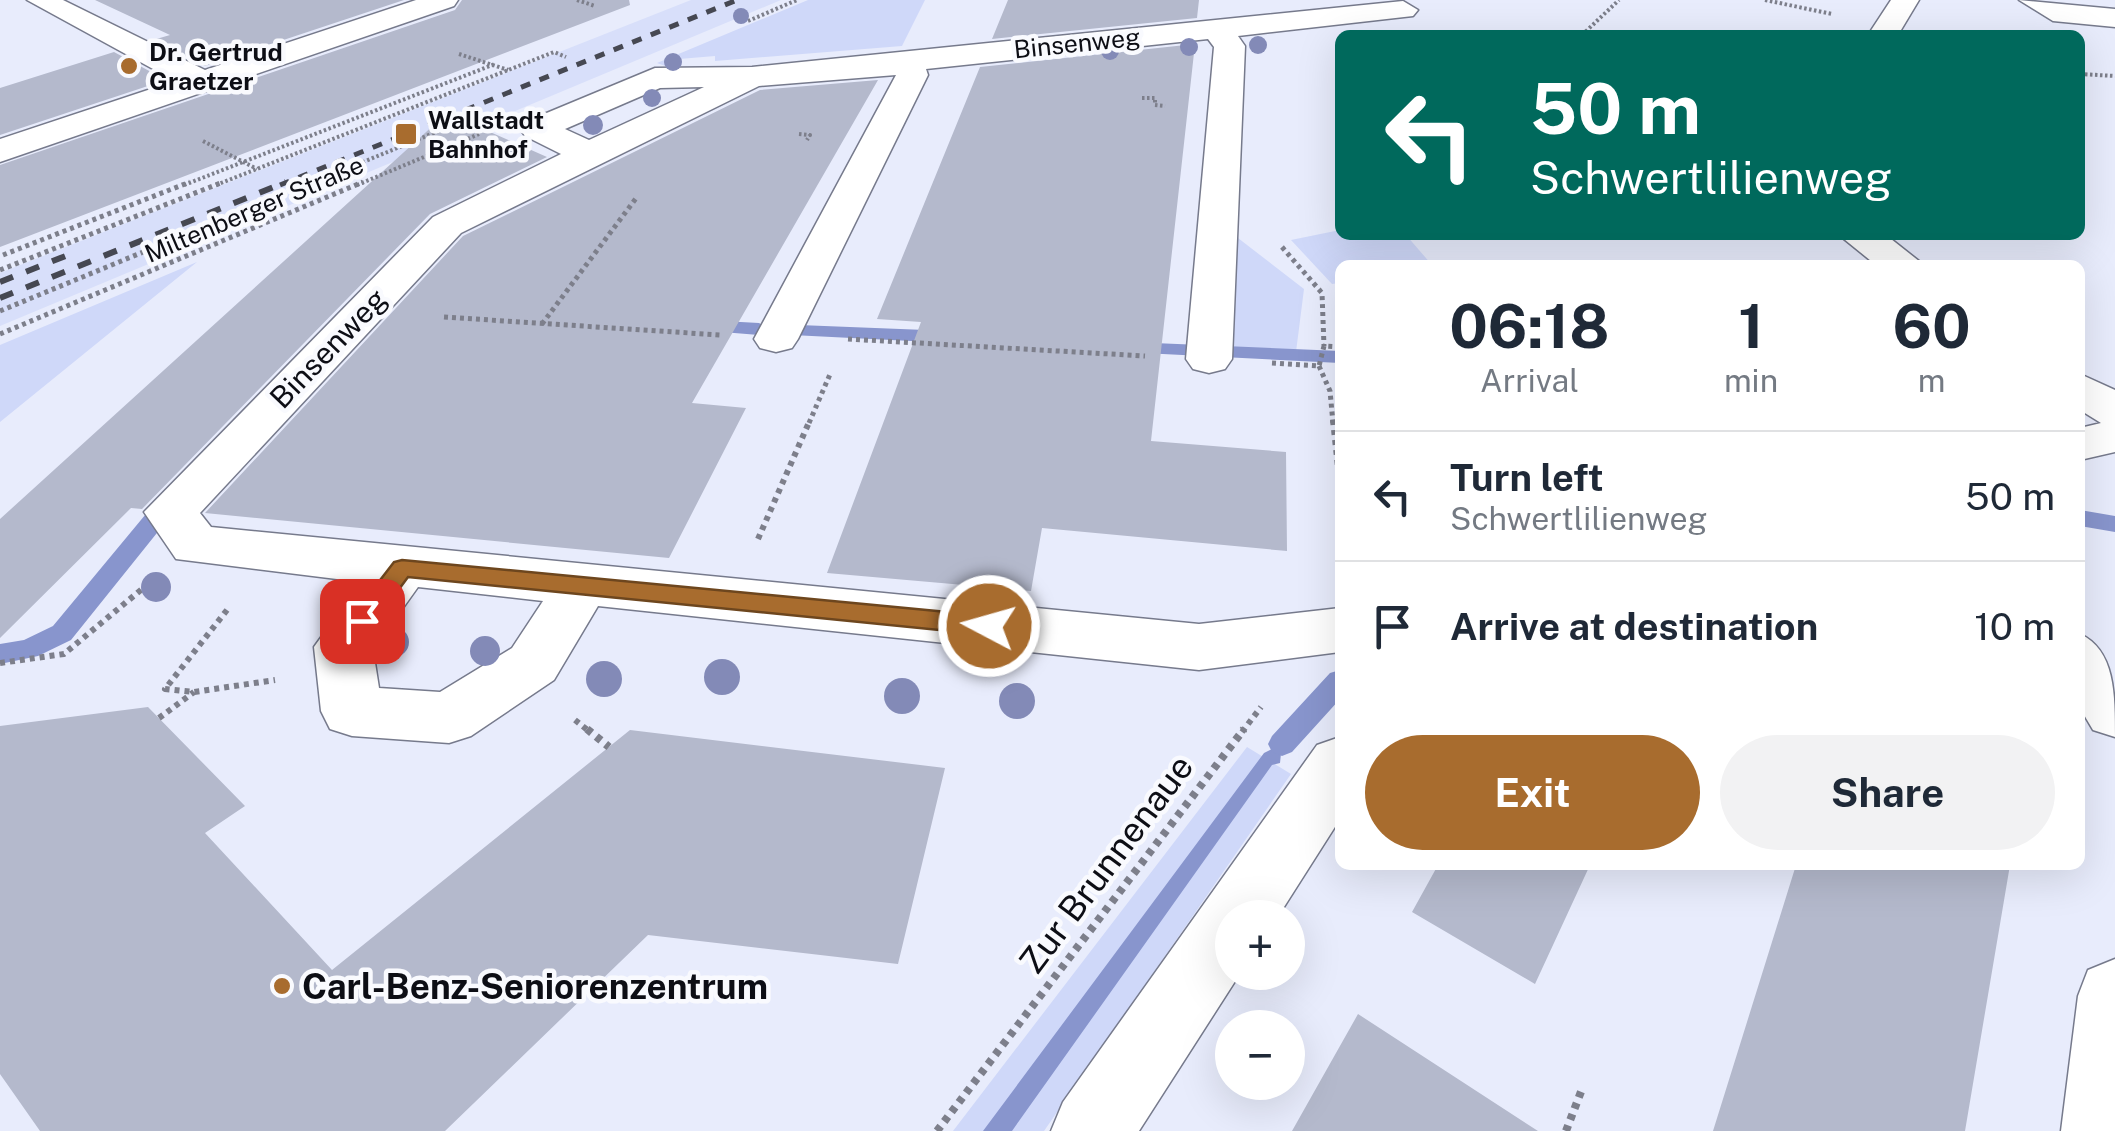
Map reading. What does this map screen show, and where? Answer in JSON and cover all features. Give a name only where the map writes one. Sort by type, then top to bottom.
[{"type":"street","points":[[40,0],[203,82]]},
{"type":"street","points":[[0,151],[444,0]]},
{"type":"street","points":[[1886,30],[1904,0]]},
{"type":"street","points":[[2034,0],[2063,15],[2115,18]]},
{"type":"street","points":[[1397,5],[1427,30]]},
{"type":"street","name":"Binsenweg","points":[[575,161],[536,129],[655,78],[752,77],[1216,29],[1397,5]]},
{"type":"street","points":[[1209,359],[1230,46],[1216,29]]},
{"type":"street","points":[[776,338],[912,75],[906,61]]},
{"type":"street","name":"Binsenweg","points":[[195,546],[170,512],[447,225],[752,77]]},
{"type":"street","points":[[1866,240],[1895,260]]},
{"type":"street","points":[[2085,391],[2115,412]]},
{"type":"street","points":[[2085,443],[2115,436]]},
{"type":"street","points":[[195,546],[1199,646],[1330,631]]},
{"type":"street","points":[[402,568],[342,647],[352,710],[449,718],[533,664],[582,586]]},
{"type":"street","points":[[1248,900],[1335,771]]},
{"type":"street","points":[[1092,1131],[1215,948]]},
{"type":"street","points":[[2102,1131],[2115,996]]},
{"type":"path","points":[[577,0],[595,6]]},
{"type":"path","points":[[737,25],[797,0]]},
{"type":"path","points":[[1587,30],[1619,0]]},
{"type":"path","points":[[0,270],[554,52]]},
{"type":"path","points":[[1,256],[495,64]]},
{"type":"path","points":[[2085,74],[2115,76]]},
{"type":"path","points":[[0,311],[482,113]]},
{"type":"path","name":"Miltenberger Straße","points":[[0,334],[485,131]]},
{"type":"path","points":[[542,324],[638,198],[575,161]]},
{"type":"path","points":[[384,174],[394,179]]},
{"type":"path","points":[[1278,241],[1322,293],[1324,346],[1319,366],[1330,392],[1335,439]]},
{"type":"path","points":[[1,256],[15,264]]},
{"type":"path","points":[[362,312],[776,338]]},
{"type":"path","points":[[732,600],[846,339],[1319,366]]},
{"type":"path","points":[[1324,346],[1335,347]]},
{"type":"path","points":[[0,663],[64,654],[195,546]]},
{"type":"path","points":[[271,680],[194,692],[165,689],[272,554]]},
{"type":"path","name":"Zur Brunnenaue","points":[[937,1131],[1330,631]]},
{"type":"path","points":[[159,718],[194,692]]},
{"type":"path","points":[[1566,1131],[1582,1089]]},
{"type":"shaded area","points":[[691,0],[781,0],[0,326],[0,273]]},
{"type":"shaded area","points":[[808,0],[925,0],[902,46],[715,61],[715,56],[679,59],[676,70],[657,63]]},
{"type":"shaded area","points":[[1335,231],[1335,240],[1410,240],[1428,260],[1335,260],[1332,284],[1291,240]]},
{"type":"shaded area","points":[[1238,238],[1304,289],[1296,352],[1226,348]]},
{"type":"shaded area","points":[[197,262],[0,422],[0,345]]},
{"type":"shaded area","points":[[1247,747],[1291,774],[1044,1131],[953,1131]]},
{"type":"water","points":[[1282,744],[1280,763],[1272,765],[1012,1131],[983,1131],[1264,753]]},
{"type":"building","points":[[95,0],[404,0],[205,66],[153,40],[170,35]]},
{"type":"building","points":[[462,0],[629,0],[630,5],[0,247],[0,165],[455,10]]},
{"type":"building","points":[[1008,0],[1199,0],[1197,18],[992,39]]},
{"type":"building","points":[[1195,44],[1151,441],[1286,452],[1287,551],[1042,528],[1031,591],[827,573],[921,322],[877,319],[980,67]]},
{"type":"building","points":[[114,52],[166,80],[0,135],[0,88]]},
{"type":"building","points":[[878,80],[692,403],[746,408],[669,558],[205,513],[463,236],[760,90]]},
{"type":"building","points":[[447,113],[547,157],[430,214],[142,509],[131,508],[0,638],[0,519]]},
{"type":"building","points":[[148,707],[245,806],[205,833],[332,970],[630,730],[945,768],[898,964],[648,935],[445,1131],[40,1131],[0,1074],[0,726]]},
{"type":"building","points":[[1435,870],[1588,870],[1535,984],[1412,912]]},
{"type":"building","points":[[1794,870],[2009,870],[1965,1131],[1713,1131]]},
{"type":"building","points":[[1358,1014],[1538,1131],[1292,1131]]},
{"type":"waterway","points":[[704,326],[759,329]]},
{"type":"waterway","points":[[799,331],[951,337]]},
{"type":"waterway","points":[[1130,348],[1335,357]]},
{"type":"waterway","points":[[0,654],[29,649],[62,633],[173,497]]},
{"type":"waterway","points":[[2085,519],[2115,524]]},
{"type":"waterway","points":[[1282,744],[1335,686]]},
{"type":"railway","points":[[280,185],[737,0]]},
{"type":"railway","points":[[0,298],[286,182]]},
{"type":"railway","points":[[0,282],[68,255]]},
{"type":"place","name":"Dr. Gertrud Graetzer","points":[[129,66]]},
{"type":"place","name":"Wallstadt Bahnhof","points":[[406,134]]},
{"type":"place","name":"Carl-Benz-Seniorenzentrum","points":[[282,986]]},
{"type":"route","points":[[362,621],[402,568],[989,626]]}]
